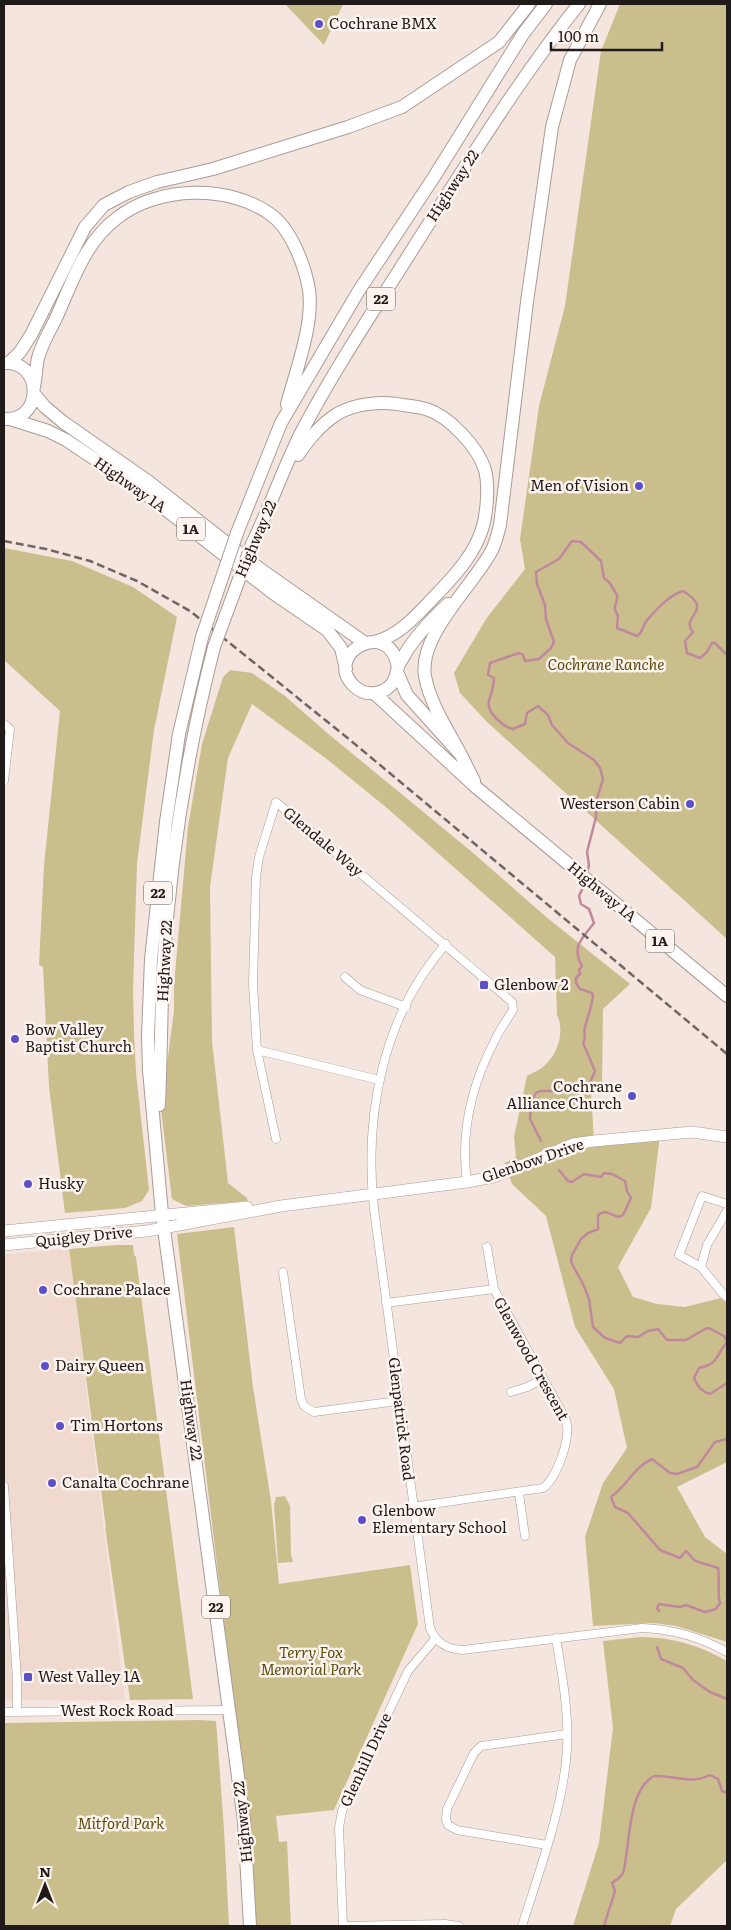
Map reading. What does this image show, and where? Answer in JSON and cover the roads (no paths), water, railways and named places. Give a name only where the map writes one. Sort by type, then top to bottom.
[{"type":"main road","points":[[6,363],[20,352],[31,335],[85,227],[104,205],[130,192],[157,182],[213,169],[402,107],[499,42],[529,4]]},
{"type":"main road","name":"Highway 22","points":[[250,1926],[246,1847],[230,1710],[162,1214],[149,1070],[148,1036],[152,950],[172,773],[179,734],[202,637],[237,533],[281,423],[358,292],[434,176],[523,34],[546,4]]},
{"type":"main road","name":"Highway 22","points":[[157,1152],[163,969],[168,912],[189,753],[198,708],[214,647],[252,544],[270,508],[301,434],[361,331],[452,187],[543,50],[579,4]]},
{"type":"main road","points":[[461,756],[433,702],[425,673],[426,659],[429,645],[437,629],[492,550],[500,525],[527,302],[552,127],[570,60],[600,4]]},
{"type":"main road","points":[[7,419],[22,414],[28,409],[34,391],[39,355],[82,259],[97,236],[118,217],[150,200],[189,192],[220,193],[248,202],[272,214],[286,232],[301,259],[310,291],[308,331],[281,423]]},
{"type":"main road","name":"Highway 1A","points":[[6,363],[18,365],[26,371],[31,378],[34,391],[45,407],[62,422],[149,482],[266,574],[370,642]]},
{"type":"main road","points":[[270,508],[294,461],[314,432],[338,414],[367,404],[398,404],[427,409],[451,424],[473,446],[485,470],[487,501],[483,526],[476,542],[453,577],[406,624],[389,638],[357,646],[351,652],[347,660],[346,669],[348,677],[358,690],[374,694],[382,692],[389,687],[413,642],[475,577]]},
{"type":"main road","name":"Highway 1A","points":[[7,419],[48,431],[66,440],[145,494],[273,593],[327,630],[341,648],[346,669]]},
{"type":"main road","points":[[370,642],[388,648],[393,653],[398,670]]},
{"type":"main road","name":"Highway 1A","points":[[398,670],[407,695],[461,756],[477,788]]},
{"type":"main road","name":"Highway 1A","points":[[374,694],[477,788],[727,996]]},
{"type":"street","points":[[4,724],[10,729],[4,780]]},
{"type":"street","name":"Glendale Way","points":[[257,1050],[253,984],[256,877],[259,857],[276,802],[509,998],[513,1007],[484,1061],[472,1098],[464,1144],[467,1182]]},
{"type":"street","name":"Glenpatrick Road","points":[[435,1639],[428,1623],[398,1401],[372,1194],[371,1137],[379,1080],[389,1046],[406,1006],[428,968],[446,944]]},
{"type":"street","points":[[346,978],[360,990],[406,1006]]},
{"type":"street","points":[[276,1139],[257,1050],[379,1080]]},
{"type":"street","name":"Glenbow Drive","points":[[164,1228],[281,1206],[467,1182],[494,1176],[573,1144],[692,1132],[727,1137]]},
{"type":"street","points":[[727,1204],[702,1196],[679,1255],[701,1267],[722,1294],[727,1297]]},
{"type":"street","name":"Glenbow Drive","points":[[162,1214],[281,1206]]},
{"type":"street","points":[[701,1267],[707,1245],[727,1211]]},
{"type":"street","name":"Quigley Drive","points":[[4,1231],[162,1214]]},
{"type":"street","name":"Quigley Drive","points":[[4,1245],[164,1228]]},
{"type":"street","points":[[487,1248],[494,1289]]},
{"type":"street","points":[[284,1272],[301,1399],[304,1406],[314,1412],[398,1401]]},
{"type":"street","name":"Glenwood Crescent","points":[[386,1303],[494,1289],[568,1423],[568,1439],[549,1483],[539,1490],[412,1507]]},
{"type":"street","points":[[511,1392],[543,1379]]},
{"type":"street","points":[[4,1486],[17,1679],[17,1712]]},
{"type":"street","points":[[519,1493],[525,1536]]},
{"type":"street","points":[[435,1639],[445,1646],[463,1650],[634,1628],[659,1629],[698,1638],[727,1652]]},
{"type":"street","points":[[522,1926],[547,1845],[564,1776],[567,1734],[556,1638]]},
{"type":"street","name":"Glenhill Drive","points":[[343,1926],[339,1828],[342,1812],[408,1671],[435,1639]]},
{"type":"street","name":"West Rock Road","points":[[4,1712],[230,1710]]},
{"type":"street","points":[[547,1845],[457,1830],[448,1826],[446,1814],[474,1752],[481,1746],[567,1734]]},
{"type":"street","points":[[343,1926],[445,1924],[459,1926]]},
{"type":"waterway","points":[[587,873],[589,865],[587,852],[596,817],[596,802],[603,779],[600,768],[594,760],[568,743],[552,725],[548,715],[538,706],[527,713],[525,724],[513,729],[496,719],[489,706],[494,678],[488,675],[490,663],[519,653],[523,655],[525,661],[539,659],[551,648],[554,642],[546,619],[545,605],[537,584],[536,572],[559,559],[572,541],[581,542],[601,561],[604,578],[609,582],[617,595],[615,607],[618,616],[617,628],[637,636],[646,621],[668,599],[683,591],[697,604],[697,609],[690,622],[693,632],[685,641],[687,653],[700,658],[707,652],[712,643],[715,643],[727,655]]},
{"type":"waterway","points":[[541,1141],[530,1119],[531,1103],[536,1093],[540,1091],[558,1091],[576,1085],[588,1087],[595,1071],[583,1043],[593,996],[592,993],[580,989],[576,983],[576,978],[580,974],[579,970],[582,966],[578,953],[579,943],[594,923],[589,909],[581,904],[579,896],[585,883]]},
{"type":"waterway","points":[[559,1170],[568,1181],[572,1182],[584,1174],[601,1177],[604,1173],[612,1174],[625,1181],[631,1198],[623,1215],[618,1217],[605,1212],[598,1215],[598,1229],[588,1233],[581,1239],[572,1255],[571,1262],[589,1299],[593,1327],[605,1338],[620,1343],[627,1336],[638,1337],[648,1331],[658,1329],[667,1340],[686,1340],[709,1328],[724,1336],[727,1342],[716,1359],[710,1364],[699,1368],[694,1378],[700,1388],[710,1394],[727,1383]]},
{"type":"waterway","points":[[659,1611],[657,1608],[659,1604],[680,1607],[686,1605],[705,1612],[716,1609],[720,1603],[718,1568],[694,1560],[686,1551],[680,1558],[660,1550],[628,1513],[615,1507],[611,1497],[646,1462],[652,1459],[670,1473],[677,1474],[697,1467],[715,1442],[727,1439]]},
{"type":"waterway","points":[[657,1647],[661,1659],[683,1668],[693,1680],[710,1692],[727,1699]]},
{"type":"waterway","points":[[604,1926],[615,1891],[612,1883],[620,1877],[624,1870],[632,1813],[640,1791],[646,1782],[654,1776],[696,1779],[710,1775],[718,1779],[722,1791],[727,1793]]},
{"type":"railway","points":[[4,541],[46,549],[90,561],[137,581],[190,611],[350,740],[727,1054]]},
{"type":"place","name":"Cochrane BMX","points":[[319,24]]},
{"type":"place","name":"Men of Vision","points":[[639,486]]},
{"type":"place","name":"Westerson Cabin","points":[[690,804]]},
{"type":"place","name":"Glenbow 2","points":[[484,985]]},
{"type":"place","name":"Bow Valley Baptist Church","points":[[15,1039]]},
{"type":"place","name":"Cochrane Alliance Church","points":[[632,1096]]},
{"type":"place","name":"Husky","points":[[28,1184]]},
{"type":"place","name":"Cochrane Palace","points":[[43,1290]]},
{"type":"place","name":"Dairy Queen","points":[[45,1366]]},
{"type":"place","name":"Tim Hortons","points":[[60,1426]]},
{"type":"place","name":"Canalta Cochrane","points":[[52,1483]]},
{"type":"place","name":"Glenbow Elementary School","points":[[362,1520]]},
{"type":"place","name":"West Valley 1A","points":[[28,1677]]},
{"type":"park label","name":"Cochrane Ranche","points":[[606,665]]},
{"type":"park label","name":"Terry Fox Memorial Park","points":[[311,1662]]},
{"type":"park label","name":"Mitford Park","points":[[121,1824]]}]
